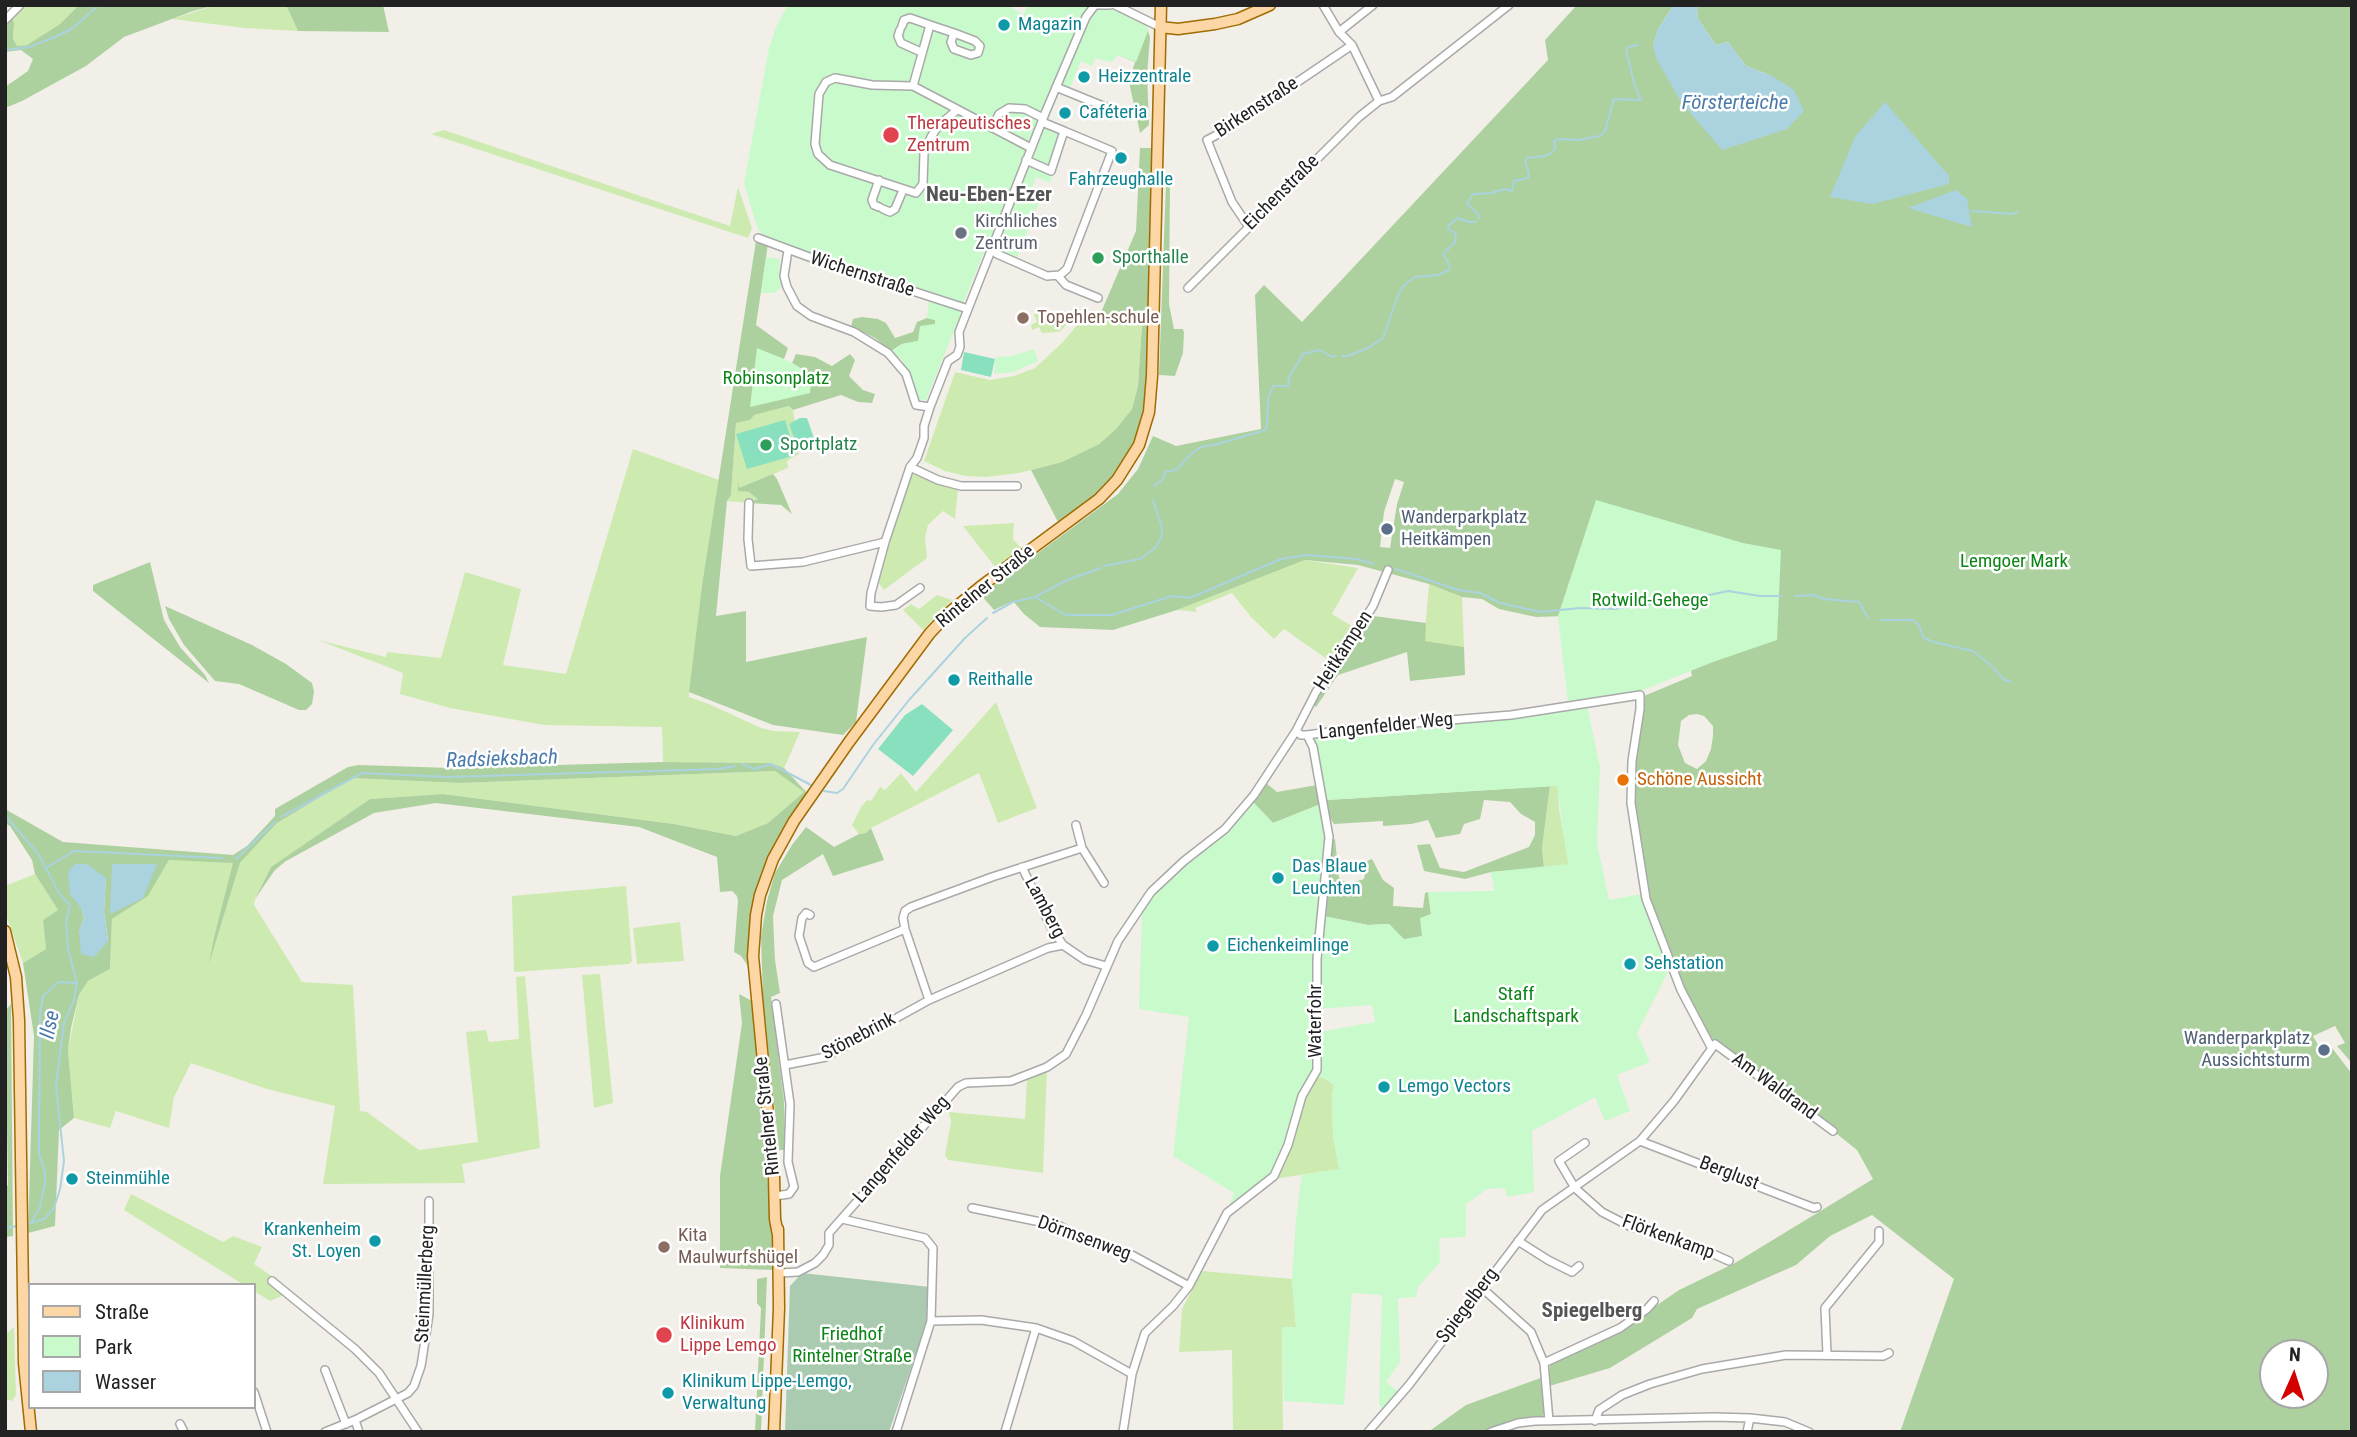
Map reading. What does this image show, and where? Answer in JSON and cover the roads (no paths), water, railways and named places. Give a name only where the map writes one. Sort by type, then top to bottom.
[{"type":"main road","name":"Rintelner Straße","points":[[774,1432],[780,1273],[753,956],[756,915],[773,859],[794,821],[832,765],[930,634],[951,611],[980,587],[1099,499],[1130,462],[1144,431],[1153,376],[1161,5]]},
{"type":"main road","points":[[1160,27],[1178,29],[1215,24],[1238,19],[1270,5]]},
{"type":"main road","points":[[5,931],[21,1056],[21,1217],[24,1363],[28,1402]]},
{"type":"main road","points":[[29,1409],[31,1432]]},
{"type":"street","points":[[5,20],[20,5]]},
{"type":"street","points":[[920,588],[897,605],[870,606],[885,542],[910,467],[917,458],[924,438],[923,426],[948,361],[957,355],[960,347],[959,332],[1056,87],[1090,10],[1096,5],[1112,5],[1160,27]]},
{"type":"street","points":[[1323,5],[1339,32],[1352,45],[1379,101]]},
{"type":"street","points":[[1339,32],[1373,5]]},
{"type":"street","name":"Eichenstraße","points":[[1188,288],[1379,101],[1392,97],[1508,5]]},
{"type":"street","points":[[921,52],[901,43],[898,36],[904,20],[910,18],[954,33]]},
{"type":"street","points":[[913,86],[930,25]]},
{"type":"street","name":"Birkenstraße","points":[[1249,227],[1233,202],[1208,140],[1352,45]]},
{"type":"street","points":[[957,110],[935,129],[926,146],[922,188],[916,193],[830,165],[818,154],[815,135],[822,86],[835,78],[872,85],[913,86],[1031,148]]},
{"type":"street","points":[[1056,87],[1125,115]]},
{"type":"street","points":[[992,128],[999,114],[1009,108],[1025,108],[1064,131],[1112,151],[1067,269],[1058,276],[1046,276],[992,250]]},
{"type":"street","points":[[1026,160],[1051,171],[1064,131]]},
{"type":"street","points":[[878,180],[872,200],[874,205],[890,212],[895,209],[904,190]]},
{"type":"street","name":"Wichernstraße","points":[[758,238],[968,309]]},
{"type":"street","points":[[788,250],[784,276],[797,306],[811,316],[854,332],[888,353],[906,373],[916,405],[930,407]]},
{"type":"street","points":[[1058,276],[1066,285],[1098,298]]},
{"type":"street","points":[[910,467],[938,480],[961,486],[1017,486]]},
{"type":"street","points":[[749,503],[748,539],[751,566],[803,562],[885,542]]},
{"type":"street","name":"Heitkämpen","points":[[1296,731],[1317,692],[1379,596],[1388,570]]},
{"type":"street","name":"Langenfelder Weg","points":[[780,1273],[798,1272],[815,1263],[829,1245],[829,1233],[958,1087],[966,1083],[1011,1080],[1047,1067],[1066,1054],[1118,941],[1151,892],[1184,861],[1225,829],[1254,795],[1296,731],[1307,735],[1356,728],[1511,715],[1640,695],[1632,761],[1631,803],[1646,899],[1681,990],[1713,1046]]},
{"type":"street","name":"Waterfohr","points":[[1123,1432],[1132,1374],[1145,1333],[1189,1286],[1227,1213],[1274,1177],[1288,1145],[1302,1096],[1317,1070],[1317,959],[1329,837],[1313,747],[1307,735]]},
{"type":"street","points":[[1076,825],[1082,848],[1104,883]]},
{"type":"street","name":"Lamberg","points":[[905,929],[903,914],[911,906],[1082,848]]},
{"type":"street","name":"Lamberg","points":[[1022,867],[1051,927],[1063,945],[1085,960],[1106,965]]},
{"type":"street","points":[[810,915],[806,913],[802,918],[799,936],[808,963],[814,967],[905,929],[929,1000]]},
{"type":"street","name":"Stönebrink","points":[[785,1065],[826,1057],[929,1000],[1048,948],[1063,945]]},
{"type":"street","points":[[775,1198],[789,1194],[793,1187],[788,1162],[790,1104],[776,1004]]},
{"type":"street","name":"Am Waldrand","points":[[1713,1046],[1833,1130]]},
{"type":"street","name":"Spiegelberg","points":[[1368,1432],[1409,1385],[1542,1210],[1640,1140],[1674,1101],[1713,1046]]},
{"type":"street","name":"Berglust","points":[[1640,1140],[1817,1207]]},
{"type":"street","points":[[1575,1188],[1559,1161],[1585,1143]]},
{"type":"street","name":"Flörkenkamp","points":[[1575,1188],[1602,1212],[1629,1226],[1702,1249],[1729,1261]]},
{"type":"street","name":"Steinmüllerberg","points":[[396,1399],[408,1393],[414,1386],[421,1366],[429,1314],[429,1201]]},
{"type":"street","name":"Dörmsenweg","points":[[972,1208],[1060,1226],[1077,1236],[1129,1254],[1189,1286]]},
{"type":"street","points":[[842,1219],[918,1236],[931,1243],[934,1256],[931,1321],[896,1432]]},
{"type":"street","points":[[1827,1354],[1825,1308],[1879,1242],[1879,1231]]},
{"type":"street","points":[[1518,1241],[1572,1272],[1579,1266]]},
{"type":"street","points":[[272,1281],[355,1349],[379,1373],[418,1432]]},
{"type":"street","points":[[1482,1288],[1531,1332],[1544,1363],[1548,1382],[1549,1421]]},
{"type":"street","points":[[1544,1363],[1620,1328],[1647,1310],[1654,1301]]},
{"type":"street","points":[[931,1321],[981,1320],[1036,1328],[1073,1340],[1132,1374]]},
{"type":"street","points":[[1005,1432],[1036,1328]]},
{"type":"street","points":[[1595,1421],[1599,1410],[1622,1395],[1702,1369],[1763,1359],[1827,1354],[1883,1356],[1889,1353]]},
{"type":"street","points":[[325,1370],[346,1424]]},
{"type":"street","points":[[256,1398],[267,1432]]},
{"type":"street","points":[[325,1432],[396,1399]]},
{"type":"street","points":[[1747,1432],[1750,1418]]},
{"type":"street","points":[[1491,1432],[1518,1423],[1535,1421],[1750,1418],[1785,1422],[1809,1432]]},
{"type":"street","points":[[355,1420],[359,1432]]},
{"type":"street","points":[[1535,1421],[1535,1432]]},
{"type":"water","name":"Försterteiche","points":[[1674,5],[1699,5],[1698,19],[1716,45],[1728,42],[1746,66],[1772,76],[1794,90],[1804,111],[1787,129],[1722,150],[1681,102],[1656,58],[1653,46],[1658,29]]},
{"type":"water","points":[[1885,102],[1949,176],[1949,184],[1873,204],[1830,197],[1855,137]]},
{"type":"water","points":[[1956,190],[1967,199],[1972,227],[1908,208]]},
{"type":"water","points":[[75,864],[87,864],[106,878],[104,911],[108,941],[94,957],[81,954],[79,932],[84,918],[81,908],[70,894],[68,872]]},
{"type":"water","points":[[112,864],[157,864],[143,898],[110,914]]},
{"type":"waterway","points":[[5,50],[29,47],[53,38],[73,28],[99,5]]},
{"type":"waterway","name":"Radsieksbach","points":[[1479,218],[1467,204],[1473,194],[1505,189],[1512,191],[1514,181],[1528,178],[1525,162],[1527,158],[1551,153],[1555,149],[1554,141],[1558,139],[1578,140],[1600,136],[1605,131],[1614,99],[1641,100],[1626,50],[1638,45]]},
{"type":"waterway","points":[[1971,211],[2013,214],[2018,211]]},
{"type":"waterway","name":"Radsieksbach","points":[[1342,356],[1368,348],[1383,338],[1400,290],[1408,282],[1415,277],[1438,275],[1449,270],[1450,266],[1443,254],[1455,242],[1456,237],[1455,233],[1448,229],[1449,225],[1458,218],[1476,222]]},
{"type":"waterway","name":"Radsieksbach","points":[[1154,486],[1163,479],[1165,472],[1176,470],[1201,447],[1265,430],[1268,399],[1273,386],[1288,386],[1289,377],[1303,354],[1320,350],[1332,357],[1336,356]]},
{"type":"waterway","name":"Radsieksbach","points":[[1104,566],[1140,559],[1155,548],[1161,538],[1162,528],[1153,500]]},
{"type":"waterway","points":[[1035,597],[1066,615],[1112,615],[1172,596],[1190,598],[1281,559],[1305,555],[1357,559],[1374,564]]},
{"type":"waterway","name":"Radsieksbach","points":[[993,613],[1013,602],[1035,597],[1067,580],[1101,568]]},
{"type":"waterway","points":[[1396,569],[1458,590],[1480,593],[1500,603],[1541,612],[1580,608],[1615,609],[1728,591],[1781,596]]},
{"type":"waterway","points":[[1795,596],[1813,595],[1824,599],[1859,602],[1868,618]]},
{"type":"waterway","name":"Radsieksbach","points":[[824,791],[837,793],[843,789],[873,745],[909,700],[965,638],[987,618]]},
{"type":"waterway","points":[[1880,620],[1913,620],[1919,625],[1923,637],[1933,642],[1973,651],[2003,679],[2011,682]]},
{"type":"waterway","name":"Radsieksbach","points":[[742,764],[754,769],[771,764],[811,785]]},
{"type":"waterway","name":"Radsieksbach","points":[[281,817],[362,773],[447,777],[719,769],[735,766]]},
{"type":"waterway","name":"Ilse","points":[[5,815],[39,855],[59,893],[70,905],[66,922],[68,949],[77,983],[74,1000],[64,1023],[56,1086],[64,1161],[60,1189],[54,1208],[44,1219],[27,1224]]},
{"type":"waterway","name":"Radsieksbach","points":[[236,859],[276,821]]},
{"type":"waterway","name":"Radsieksbach","points":[[46,868],[74,851],[222,858]]},
{"type":"waterway","points":[[31,1223],[40,1207],[45,1184],[45,1172],[39,1154],[40,1014],[43,996],[59,982],[77,983]]},
{"type":"waterway","name":"Ilse","points":[[5,1228],[18,1226]]},
{"type":"place","name":"Magazin","points":[[1004,25]]},
{"type":"place","name":"Heizzentrale","points":[[1084,77]]},
{"type":"place","name":"Caféteria","points":[[1065,113]]},
{"type":"place","name":"Therapeutisches Zentrum","points":[[891,135]]},
{"type":"place","name":"Fahrzeughalle","points":[[1121,158]]},
{"type":"place","name":"Kirchliches Zentrum","points":[[961,233]]},
{"type":"place","name":"Sporthalle","points":[[1098,258]]},
{"type":"place","name":"Topehlen-schule","points":[[1023,318]]},
{"type":"place","name":"Sportplatz","points":[[766,445]]},
{"type":"place","name":"Wanderparkplatz Heitkämpen","points":[[1387,529]]},
{"type":"place","name":"Reithalle","points":[[954,680]]},
{"type":"place","name":"Schöne Aussicht","points":[[1623,780]]},
{"type":"place","name":"Das Blaue Leuchten","points":[[1278,878]]},
{"type":"place","name":"Eichenkeimlinge","points":[[1213,946]]},
{"type":"place","name":"Sehstation","points":[[1630,964]]},
{"type":"place","name":"Wanderparkplatz Aussichtsturm","points":[[2324,1050]]},
{"type":"place","name":"Lemgo Vectors","points":[[1384,1087]]},
{"type":"place","name":"Steinmühle","points":[[72,1179]]},
{"type":"place","name":"Krankenheim St. Loyen","points":[[375,1241]]},
{"type":"place","name":"Kita Maulwurfshügel","points":[[664,1247]]},
{"type":"place","name":"Klinikum Lippe Lemgo","points":[[664,1335]]},
{"type":"place","name":"Klinikum Lippe-Lemgo, Verwaltung","points":[[668,1393]]},
{"type":"district","name":"Neu-Eben-Ezer","points":[[989,196]]},
{"type":"district","name":"Spiegelberg","points":[[1592,1312]]},
{"type":"park label","name":"Robinsonplatz","points":[[776,379]]},
{"type":"park label","name":"Lemgoer Mark","points":[[2014,562]]},
{"type":"park label","name":"Rotwild-Gehege","points":[[1650,601]]},
{"type":"park label","name":"Staff Landschaftspark","points":[[1516,1006]]},
{"type":"park label","name":"Friedhof Rintelner Straße","points":[[852,1346]]}]
